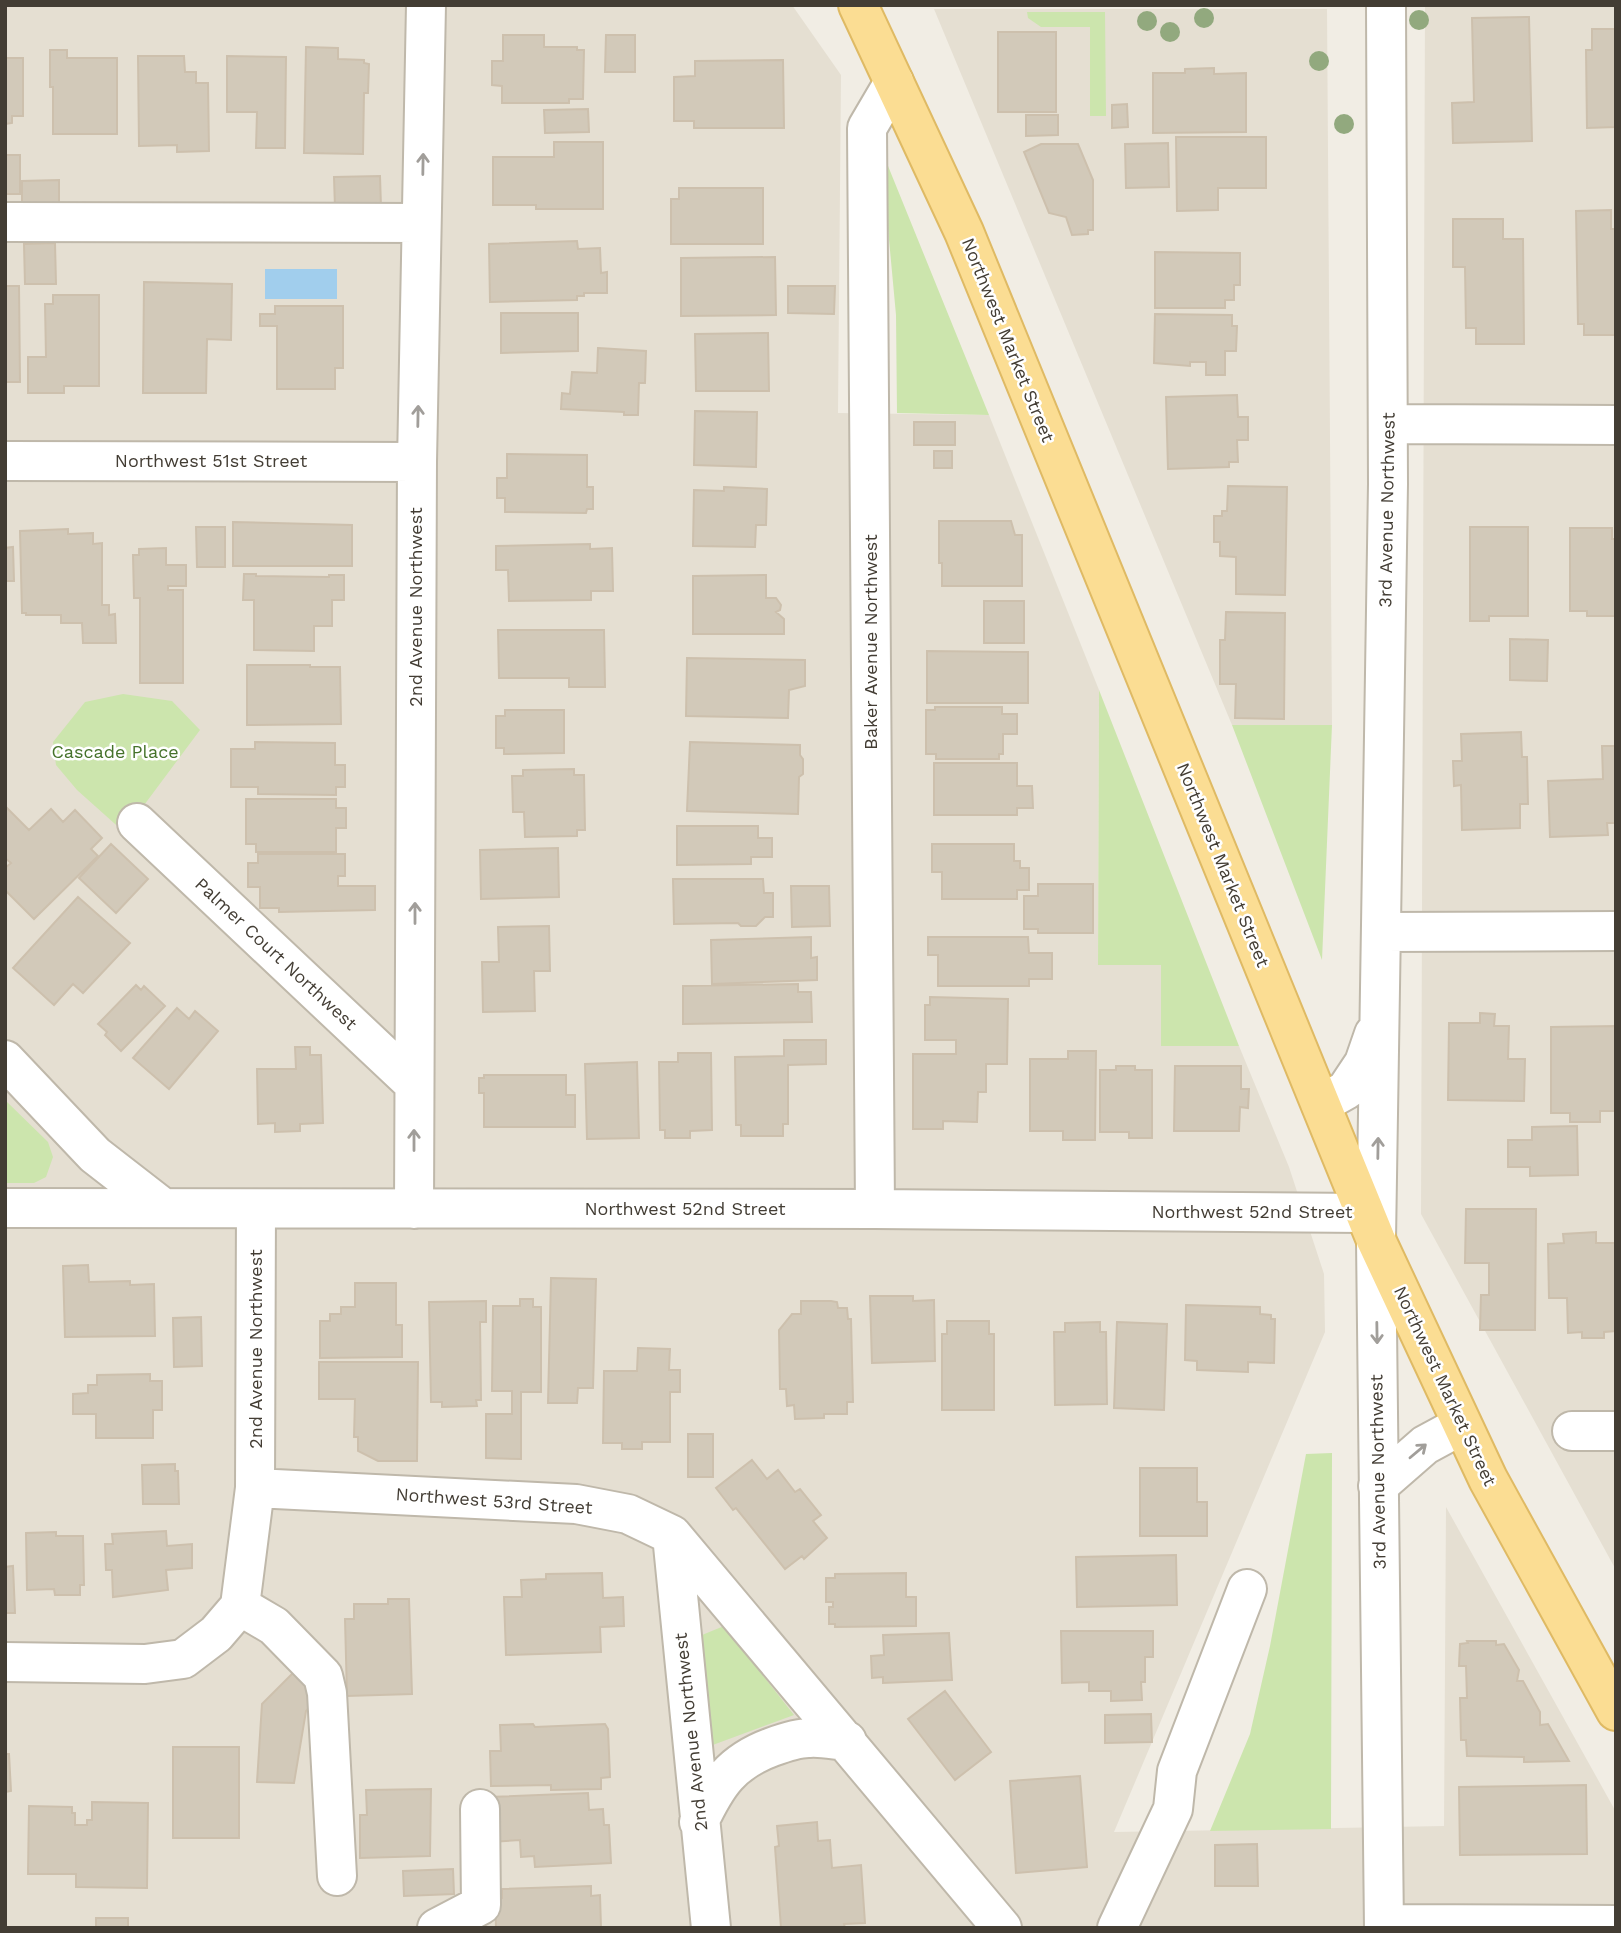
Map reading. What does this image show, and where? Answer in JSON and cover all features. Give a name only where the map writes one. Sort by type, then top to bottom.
[{"type":"main road","name":"Northwest Market Street","points":[[859,5],[964,232],[1370,1227],[1493,1489],[1616,1711]]},
{"type":"street","name":"2nd Avenue Northwest","points":[[414,1209],[417,462],[426,5]]},
{"type":"street","name":"3rd Avenue Northwest","points":[[1384,1926],[1378,1486],[1370,1227],[1382,932],[1388,424],[1386,5]]},
{"type":"street","name":"Baker Avenue Northwest","points":[[875,1209],[867,128],[894,82]]},
{"type":"street","points":[[5,222],[421,223]]},
{"type":"street","points":[[1388,424],[1616,425]]},
{"type":"street","name":"Northwest 51st Street","points":[[5,461],[417,462]]},
{"type":"street","name":"Palmer Court Northwest","points":[[137,823],[414,1084]]},
{"type":"street","points":[[1382,932],[1616,931]]},
{"type":"street","name":"3rd Avenue Northwest","points":[[1321,1104],[1346,1090],[1364,1063],[1380,1015]]},
{"type":"street","points":[[5,1060],[95,1155],[162,1207]]},
{"type":"street","name":"Northwest 52nd Street","points":[[5,1208],[875,1209],[1370,1227]]},
{"type":"street","name":"2nd Avenue Northwest","points":[[256,1209],[256,1488]]},
{"type":"street","points":[[1378,1486],[1425,1445],[1462,1425]]},
{"type":"street","points":[[1572,1431],[1616,1431]]},
{"type":"street","points":[[5,1662],[145,1664],[183,1659],[216,1634],[240,1606],[256,1488]]},
{"type":"street","name":"Northwest 53rd Street","points":[[256,1488],[576,1503],[628,1514],[672,1535],[1002,1928]]},
{"type":"street","name":"2nd Avenue Northwest","points":[[672,1535],[711,1928]]},
{"type":"street","points":[[1117,1928],[1173,1809],[1177,1771],[1247,1589]]},
{"type":"street","points":[[240,1606],[274,1626],[323,1676],[327,1693],[337,1876]]},
{"type":"street","points":[[699,1822],[712,1793],[728,1772],[752,1754],[809,1738],[847,1741]]},
{"type":"street","points":[[436,1928],[481,1905],[480,1809]]},
{"type":"street","points":[[1384,1926],[1616,1925]]},
{"type":"shaded area","points":[[5,5],[792,5],[841,75],[838,413],[989,415],[1099,690],[1098,965],[1162,965],[1161,1046],[1239,1046],[1289,1167],[1324,1274],[1325,1332],[1114,1832],[1444,1826],[1446,1507],[1616,1812],[1616,1928],[5,1928]]},
{"type":"shaded area","points":[[1425,5],[1616,5],[1616,1570],[1421,1214]]},
{"type":"shaded area","points":[[934,9],[1327,9],[1332,725],[1232,725]]},
{"type":"green space","points":[[1027,12],[1105,12],[1106,116],[1090,116],[1090,27],[1041,27],[1028,18]]},
{"type":"green space","points":[[886,161],[989,415],[897,413],[896,315],[882,164]]},
{"type":"green space","points":[[1099,690],[1239,1046],[1161,1046],[1161,965],[1098,965]]},
{"type":"green space","name":"Cascade Place","points":[[123,694],[172,701],[200,730],[124,832],[77,790],[56,765],[53,742],[85,702]]},
{"type":"green space","points":[[1232,725],[1332,725],[1322,960]]},
{"type":"green space","points":[[5,1100],[48,1142],[53,1157],[46,1177],[34,1183],[5,1183]]},
{"type":"green space","points":[[1332,1453],[1331,1829],[1210,1831],[1250,1734],[1270,1646],[1306,1454]]},
{"type":"green space","points":[[724,1626],[794,1715],[710,1746],[702,1635]]},
{"type":"water","points":[[265,269],[337,269],[337,299],[265,299]]},
{"type":"building","points":[[1529,17],[1532,141],[1453,143],[1452,103],[1474,102],[1472,18]]},
{"type":"building","points":[[1592,29],[1616,29],[1616,127],[1587,128],[1586,50],[1592,50]]},
{"type":"building","points":[[998,32],[1056,32],[1056,112],[998,112]]},
{"type":"building","points":[[503,35],[544,35],[544,47],[577,47],[577,50],[584,50],[583,99],[569,99],[569,103],[502,103],[502,86],[492,85],[492,61],[503,61]]},
{"type":"building","points":[[606,35],[635,35],[635,72],[605,72]]},
{"type":"building","points":[[306,47],[338,48],[338,59],[364,60],[364,63],[369,64],[368,93],[364,93],[363,154],[304,153]]},
{"type":"building","points":[[50,50],[67,50],[67,58],[117,58],[117,134],[53,134]]},
{"type":"building","points":[[138,56],[184,56],[185,72],[196,72],[196,83],[208,83],[209,151],[177,152],[177,145],[139,146]]},
{"type":"building","points":[[227,56],[286,57],[285,148],[256,148],[257,112],[227,112]]},
{"type":"building","points":[[5,58],[23,58],[23,116],[12,116],[12,123],[5,124]]},
{"type":"building","points":[[783,60],[784,128],[694,128],[694,121],[674,121],[674,77],[695,76],[695,61]]},
{"type":"building","points":[[1214,68],[1214,74],[1246,73],[1246,132],[1153,133],[1153,73],[1185,73],[1185,69]]},
{"type":"building","points":[[1127,104],[1128,127],[1112,128],[1112,105]]},
{"type":"building","points":[[588,109],[589,132],[545,133],[544,110]]},
{"type":"building","points":[[1026,115],[1058,115],[1058,135],[1026,136]]},
{"type":"building","points":[[1176,137],[1266,137],[1266,188],[1218,188],[1218,210],[1177,211]]},
{"type":"building","points":[[554,142],[603,142],[603,209],[536,209],[536,205],[493,205],[493,157],[554,157]]},
{"type":"building","points":[[1168,143],[1169,187],[1126,188],[1125,144]]},
{"type":"building","points":[[1041,144],[1078,144],[1093,180],[1093,230],[1088,230],[1088,234],[1072,235],[1066,217],[1049,213],[1024,152]]},
{"type":"building","points":[[5,155],[20,155],[20,194],[5,194]]},
{"type":"building","points":[[380,176],[381,207],[335,208],[334,177]]},
{"type":"building","points":[[59,180],[59,205],[22,206],[22,181]]},
{"type":"building","points":[[679,188],[763,188],[763,244],[671,244],[671,199],[679,199]]},
{"type":"building","points":[[1611,210],[1611,229],[1616,229],[1616,335],[1584,335],[1584,324],[1578,324],[1576,211]]},
{"type":"building","points":[[1453,219],[1503,219],[1503,239],[1523,239],[1524,344],[1476,344],[1476,328],[1466,328],[1465,267],[1453,267]]},
{"type":"building","points":[[577,241],[578,249],[600,248],[601,273],[607,272],[607,293],[584,293],[584,296],[577,296],[577,300],[490,302],[489,244]]},
{"type":"building","points":[[55,243],[56,284],[25,284],[24,244]]},
{"type":"building","points":[[1155,252],[1240,253],[1240,285],[1234,285],[1234,300],[1225,300],[1225,308],[1155,308]]},
{"type":"building","points":[[775,257],[776,315],[681,316],[681,258]]},
{"type":"building","points":[[144,282],[232,284],[231,340],[207,339],[206,393],[143,393]]},
{"type":"building","points":[[5,286],[19,286],[20,382],[5,382]]},
{"type":"building","points":[[788,286],[835,286],[834,314],[788,313]]},
{"type":"building","points":[[53,295],[99,295],[99,386],[64,386],[64,393],[28,393],[28,357],[46,357],[45,304],[53,304]]},
{"type":"building","points":[[275,306],[343,306],[343,368],[335,368],[335,389],[277,389],[277,326],[260,326],[260,314],[275,314]]},
{"type":"building","points":[[501,313],[578,313],[578,351],[501,353]]},
{"type":"building","points":[[1155,314],[1232,315],[1232,326],[1237,326],[1236,351],[1225,351],[1225,375],[1206,375],[1206,362],[1190,362],[1190,366],[1154,363]]},
{"type":"building","points":[[768,333],[769,391],[696,391],[695,334]]},
{"type":"building","points":[[598,348],[646,351],[645,383],[639,383],[638,415],[561,409],[562,393],[570,394],[572,372],[597,373]]},
{"type":"building","points":[[1237,395],[1238,417],[1248,417],[1248,440],[1237,440],[1238,462],[1229,462],[1229,467],[1168,469],[1166,397]]},
{"type":"building","points":[[695,411],[757,412],[756,467],[694,465]]},
{"type":"building","points":[[914,422],[955,422],[955,445],[914,445]]},
{"type":"building","points":[[934,451],[952,451],[952,468],[934,468]]},
{"type":"building","points":[[507,454],[587,455],[587,487],[593,487],[593,509],[587,509],[586,513],[505,512],[505,498],[497,498],[497,478],[507,478]]},
{"type":"building","points":[[1228,486],[1287,487],[1285,595],[1236,594],[1236,557],[1220,556],[1220,542],[1214,542],[1214,516],[1222,516],[1222,511],[1227,511]]},
{"type":"building","points":[[724,487],[767,489],[766,525],[756,525],[755,547],[693,546],[694,490],[724,491]]},
{"type":"building","points":[[939,521],[1011,521],[1015,535],[1022,535],[1022,586],[942,586]]},
{"type":"building","points":[[233,522],[352,525],[352,566],[233,566]]},
{"type":"building","points":[[196,527],[225,527],[225,567],[197,567]]},
{"type":"building","points":[[1470,527],[1528,527],[1528,616],[1489,616],[1489,621],[1470,621]]},
{"type":"building","points":[[1570,528],[1612,528],[1612,539],[1616,539],[1616,616],[1587,616],[1587,611],[1570,611]]},
{"type":"building","points":[[68,529],[68,534],[93,533],[93,544],[102,543],[102,605],[109,605],[109,615],[115,614],[116,643],[83,643],[82,623],[61,623],[61,615],[22,613],[20,531]]},
{"type":"building","points":[[590,544],[590,549],[612,548],[613,591],[591,591],[591,600],[509,601],[508,570],[496,570],[496,546]]},
{"type":"building","points":[[13,547],[14,581],[5,581],[5,548]]},
{"type":"building","points":[[166,548],[166,565],[186,565],[186,586],[168,586],[168,590],[183,590],[183,683],[140,683],[140,598],[134,598],[133,555],[139,555],[139,549]]},
{"type":"building","points":[[244,574],[329,577],[344,575],[344,600],[332,600],[332,626],[314,626],[314,651],[254,650],[254,600],[243,600]]},
{"type":"building","points":[[766,575],[766,598],[776,598],[781,605],[776,612],[784,619],[784,634],[693,634],[693,576]]},
{"type":"building","points":[[984,601],[1024,601],[1024,643],[984,643]]},
{"type":"building","points":[[1226,612],[1285,613],[1284,719],[1235,718],[1236,684],[1220,684],[1220,640],[1225,640]]},
{"type":"building","points":[[498,630],[604,630],[605,687],[569,687],[569,678],[499,678]]},
{"type":"building","points":[[1510,639],[1548,640],[1547,681],[1510,680]]},
{"type":"building","points":[[927,651],[1028,652],[1028,703],[927,703]]},
{"type":"building","points":[[687,658],[805,660],[805,686],[789,690],[788,718],[686,716]]},
{"type":"building","points":[[247,665],[340,667],[341,724],[247,725]]},
{"type":"building","points":[[935,707],[1002,707],[1002,714],[1017,714],[1017,734],[1003,734],[1003,754],[999,754],[999,759],[936,759],[936,754],[926,754],[926,710],[935,710]]},
{"type":"building","points":[[505,710],[564,710],[564,753],[504,754],[504,748],[496,748],[496,716],[505,716]]},
{"type":"building","points":[[1521,732],[1522,757],[1527,757],[1528,804],[1520,804],[1520,828],[1462,830],[1461,785],[1454,786],[1453,761],[1462,761],[1461,734]]},
{"type":"building","points":[[255,742],[335,743],[335,765],[345,765],[345,787],[336,787],[336,795],[258,794],[258,787],[231,787],[231,749],[255,749]]},
{"type":"building","points":[[690,742],[800,745],[803,774],[799,777],[798,814],[687,811]]},
{"type":"building","points":[[1602,746],[1616,746],[1616,823],[1607,823],[1608,835],[1550,837],[1548,781],[1603,779]]},
{"type":"building","points":[[934,763],[1017,763],[1017,786],[1032,786],[1033,808],[1017,808],[1017,815],[934,815]]},
{"type":"building","points":[[574,769],[574,775],[584,775],[585,830],[577,830],[577,836],[525,837],[524,812],[513,812],[512,776],[523,776],[523,770]]},
{"type":"building","points":[[246,799],[336,799],[336,808],[346,808],[346,828],[336,828],[336,852],[256,852],[256,844],[246,844]]},
{"type":"building","points":[[5,806],[29,830],[51,809],[63,822],[75,810],[102,838],[91,849],[98,856],[34,919],[5,890],[5,868],[11,863],[5,858]]},
{"type":"building","points":[[677,826],[758,826],[758,838],[772,838],[772,857],[751,857],[751,864],[677,865]]},
{"type":"building","points":[[111,844],[148,879],[116,913],[79,878]]},
{"type":"building","points":[[932,844],[1014,844],[1014,861],[1020,861],[1020,868],[1029,868],[1029,890],[1017,890],[1017,899],[942,899],[942,872],[932,872]]},
{"type":"building","points":[[558,848],[559,897],[481,899],[480,850]]},
{"type":"building","points":[[258,854],[345,854],[345,876],[338,876],[338,886],[375,886],[375,910],[279,912],[279,908],[260,908],[260,887],[248,887],[248,863],[258,863]]},
{"type":"building","points":[[673,879],[763,879],[764,893],[773,893],[773,917],[765,917],[756,926],[741,926],[738,923],[674,924]]},
{"type":"building","points":[[1038,884],[1093,884],[1093,933],[1038,933],[1038,929],[1024,929],[1024,896],[1038,896]]},
{"type":"building","points":[[791,886],[829,886],[830,926],[792,927]]},
{"type":"building","points":[[78,897],[130,943],[83,993],[73,984],[54,1005],[13,968]]},
{"type":"building","points":[[549,926],[550,971],[534,971],[535,1011],[483,1012],[482,962],[499,962],[498,927]]},
{"type":"building","points":[[811,937],[811,958],[817,957],[817,980],[712,984],[711,940]]},
{"type":"building","points":[[928,937],[1028,937],[1029,953],[1052,953],[1052,979],[1029,979],[1029,986],[938,986],[938,955],[928,955]]},
{"type":"building","points":[[798,984],[798,992],[811,992],[812,1022],[683,1024],[683,986]]},
{"type":"building","points":[[136,985],[141,990],[144,986],[165,1006],[121,1051],[98,1024]]},
{"type":"building","points":[[930,997],[1008,999],[1007,1064],[986,1064],[986,1092],[978,1092],[977,1122],[943,1121],[943,1129],[913,1129],[913,1054],[956,1054],[956,1040],[925,1040],[925,1005],[930,1005]]},
{"type":"building","points":[[177,1008],[189,1019],[195,1011],[218,1031],[169,1089],[133,1058]]},
{"type":"building","points":[[1480,1013],[1495,1014],[1494,1026],[1509,1026],[1508,1059],[1525,1059],[1524,1101],[1448,1100],[1449,1023],[1480,1023]]},
{"type":"building","points":[[1615,1026],[1616,1111],[1600,1111],[1600,1122],[1570,1122],[1570,1113],[1551,1113],[1551,1027]]},
{"type":"building","points":[[784,1040],[826,1040],[826,1064],[788,1065],[788,1124],[783,1124],[783,1136],[741,1136],[741,1125],[736,1125],[735,1057],[784,1056]]},
{"type":"building","points":[[295,1047],[310,1047],[310,1055],[321,1055],[323,1123],[300,1124],[300,1131],[275,1132],[275,1123],[258,1124],[257,1069],[296,1069]]},
{"type":"building","points":[[1068,1051],[1096,1051],[1095,1140],[1063,1140],[1063,1131],[1030,1131],[1030,1059],[1068,1059]]},
{"type":"building","points":[[678,1053],[711,1053],[712,1130],[690,1131],[690,1138],[665,1138],[665,1130],[660,1130],[659,1062],[678,1062]]},
{"type":"building","points":[[637,1062],[639,1138],[587,1139],[585,1064]]},
{"type":"building","points":[[1116,1066],[1152,1070],[1152,1138],[1129,1138],[1129,1132],[1100,1132],[1100,1070],[1116,1070]]},
{"type":"building","points":[[1175,1066],[1241,1066],[1241,1089],[1249,1089],[1248,1108],[1240,1107],[1239,1131],[1174,1131]]},
{"type":"building","points":[[484,1075],[566,1075],[566,1095],[575,1095],[575,1127],[484,1127],[484,1093],[479,1093],[479,1078],[484,1078]]},
{"type":"building","points":[[1577,1126],[1578,1175],[1530,1176],[1530,1167],[1508,1167],[1508,1140],[1532,1140],[1532,1127]]},
{"type":"building","points":[[1466,1209],[1536,1209],[1535,1330],[1480,1330],[1481,1295],[1489,1295],[1489,1263],[1465,1263]]},
{"type":"building","points":[[1596,1232],[1596,1243],[1616,1243],[1616,1331],[1604,1332],[1604,1338],[1582,1338],[1582,1332],[1568,1333],[1567,1298],[1549,1298],[1548,1244],[1564,1243],[1563,1234]]},
{"type":"building","points":[[88,1265],[89,1282],[130,1281],[130,1285],[154,1284],[155,1336],[65,1337],[63,1266]]},
{"type":"building","points":[[551,1278],[596,1279],[593,1388],[578,1388],[577,1403],[548,1403]]},
{"type":"building","points":[[355,1283],[396,1283],[396,1325],[402,1325],[402,1357],[320,1358],[320,1321],[330,1321],[330,1314],[341,1314],[341,1307],[355,1307]]},
{"type":"building","points":[[870,1296],[913,1296],[913,1301],[934,1300],[935,1361],[872,1363]]},
{"type":"building","points":[[520,1299],[533,1299],[533,1307],[541,1307],[541,1392],[521,1392],[521,1459],[486,1458],[486,1414],[512,1414],[512,1391],[492,1391],[493,1306],[520,1306]]},
{"type":"building","points":[[486,1301],[486,1322],[480,1322],[481,1400],[476,1400],[477,1406],[442,1407],[442,1402],[431,1402],[429,1302]]},
{"type":"building","points":[[801,1301],[831,1301],[837,1302],[838,1308],[847,1308],[848,1319],[851,1319],[853,1402],[847,1402],[847,1414],[824,1414],[824,1418],[795,1419],[794,1405],[787,1406],[786,1389],[780,1389],[779,1330],[792,1314],[801,1314]]},
{"type":"building","points":[[1186,1305],[1260,1307],[1260,1314],[1271,1315],[1271,1319],[1275,1319],[1274,1363],[1248,1362],[1248,1372],[1197,1370],[1197,1361],[1185,1360]]},
{"type":"building","points":[[201,1317],[202,1366],[174,1367],[173,1318]]},
{"type":"building","points":[[947,1321],[989,1321],[989,1334],[994,1334],[994,1410],[942,1410],[942,1334],[947,1334]]},
{"type":"building","points":[[1100,1322],[1100,1332],[1106,1332],[1107,1404],[1055,1405],[1054,1332],[1065,1332],[1065,1323]]},
{"type":"building","points":[[1117,1322],[1167,1324],[1164,1410],[1114,1408]]},
{"type":"building","points":[[638,1348],[670,1349],[669,1370],[680,1370],[680,1392],[670,1392],[670,1442],[642,1442],[642,1449],[622,1449],[622,1443],[603,1443],[604,1371],[637,1371]]},
{"type":"building","points":[[319,1362],[418,1362],[417,1461],[378,1461],[358,1451],[358,1437],[354,1437],[355,1399],[319,1399]]},
{"type":"building","points":[[150,1374],[150,1381],[162,1381],[162,1410],[153,1410],[153,1438],[96,1438],[96,1414],[73,1414],[73,1394],[88,1393],[88,1385],[97,1385],[97,1375]]},
{"type":"building","points":[[688,1434],[713,1434],[713,1477],[688,1477]]},
{"type":"building","points":[[752,1460],[767,1479],[778,1470],[795,1492],[800,1489],[821,1515],[813,1521],[827,1538],[804,1559],[802,1556],[785,1569],[736,1508],[733,1510],[716,1488]]},
{"type":"building","points":[[175,1464],[175,1471],[178,1471],[179,1504],[143,1504],[142,1465]]},
{"type":"building","points":[[1140,1468],[1197,1468],[1197,1502],[1207,1502],[1207,1536],[1140,1536]]},
{"type":"building","points":[[166,1531],[167,1546],[192,1544],[192,1568],[166,1570],[168,1590],[113,1597],[112,1570],[106,1570],[105,1544],[113,1544],[112,1534]]},
{"type":"building","points":[[56,1532],[56,1536],[83,1536],[84,1585],[80,1585],[80,1595],[55,1595],[54,1589],[27,1590],[26,1533]]},
{"type":"building","points":[[1176,1555],[1177,1605],[1077,1607],[1076,1557]]},
{"type":"building","points":[[13,1566],[15,1613],[5,1613],[5,1567]]},
{"type":"building","points":[[602,1573],[603,1598],[623,1597],[624,1626],[600,1627],[601,1652],[506,1655],[504,1597],[522,1597],[521,1580],[546,1579],[546,1574]]},
{"type":"building","points":[[906,1573],[906,1597],[916,1597],[916,1626],[835,1627],[835,1624],[829,1624],[829,1607],[833,1607],[833,1602],[826,1602],[826,1578],[835,1578],[835,1574]]},
{"type":"building","points":[[388,1599],[409,1599],[412,1694],[347,1696],[345,1619],[354,1619],[354,1604],[388,1604]]},
{"type":"building","points":[[1061,1631],[1153,1631],[1153,1657],[1145,1657],[1145,1682],[1141,1682],[1142,1700],[1111,1701],[1111,1691],[1089,1691],[1089,1682],[1062,1683]]},
{"type":"building","points":[[949,1633],[952,1680],[883,1683],[883,1677],[872,1678],[871,1656],[884,1655],[883,1635]]},
{"type":"building","points":[[1467,1641],[1496,1641],[1496,1645],[1504,1644],[1519,1670],[1517,1681],[1523,1681],[1540,1712],[1540,1725],[1548,1724],[1569,1761],[1524,1762],[1524,1757],[1467,1756],[1466,1740],[1461,1740],[1460,1698],[1467,1698],[1466,1666],[1459,1666],[1460,1644],[1468,1643]]},
{"type":"building","points":[[301,1665],[326,1690],[306,1711],[294,1783],[257,1782],[262,1704]]},
{"type":"building","points":[[945,1691],[991,1752],[955,1780],[908,1719]]},
{"type":"building","points":[[1151,1714],[1152,1742],[1105,1743],[1105,1715]]},
{"type":"building","points":[[533,1724],[535,1727],[605,1724],[608,1729],[610,1777],[601,1778],[601,1789],[551,1790],[551,1785],[491,1786],[490,1751],[501,1751],[500,1725]]},
{"type":"building","points":[[173,1747],[239,1747],[239,1838],[173,1838]]},
{"type":"building","points":[[5,1754],[9,1754],[11,1791],[5,1792]]},
{"type":"building","points":[[1080,1776],[1087,1867],[1016,1873],[1010,1781]]},
{"type":"building","points":[[1586,1785],[1587,1854],[1460,1855],[1459,1787]]},
{"type":"building","points":[[431,1789],[430,1856],[360,1858],[360,1815],[367,1815],[366,1790]]},
{"type":"building","points":[[588,1793],[589,1810],[603,1809],[604,1825],[609,1825],[611,1863],[535,1867],[534,1856],[521,1857],[520,1840],[491,1842],[489,1797]]},
{"type":"building","points":[[92,1802],[148,1803],[147,1888],[76,1887],[76,1874],[28,1874],[29,1806],[72,1807],[75,1825],[87,1825],[87,1820],[92,1820]]},
{"type":"building","points":[[817,1822],[818,1841],[830,1840],[832,1868],[861,1865],[865,1923],[844,1924],[845,1928],[781,1928],[775,1847],[779,1846],[777,1826]]},
{"type":"building","points":[[1257,1844],[1258,1886],[1215,1886],[1215,1845]]},
{"type":"building","points":[[453,1869],[454,1894],[404,1896],[403,1871]]},
{"type":"building","points":[[591,1886],[591,1896],[600,1895],[601,1928],[496,1928],[495,1898],[502,1898],[502,1889]]},
{"type":"building","points":[[96,1918],[128,1918],[128,1928],[96,1928]]}]
